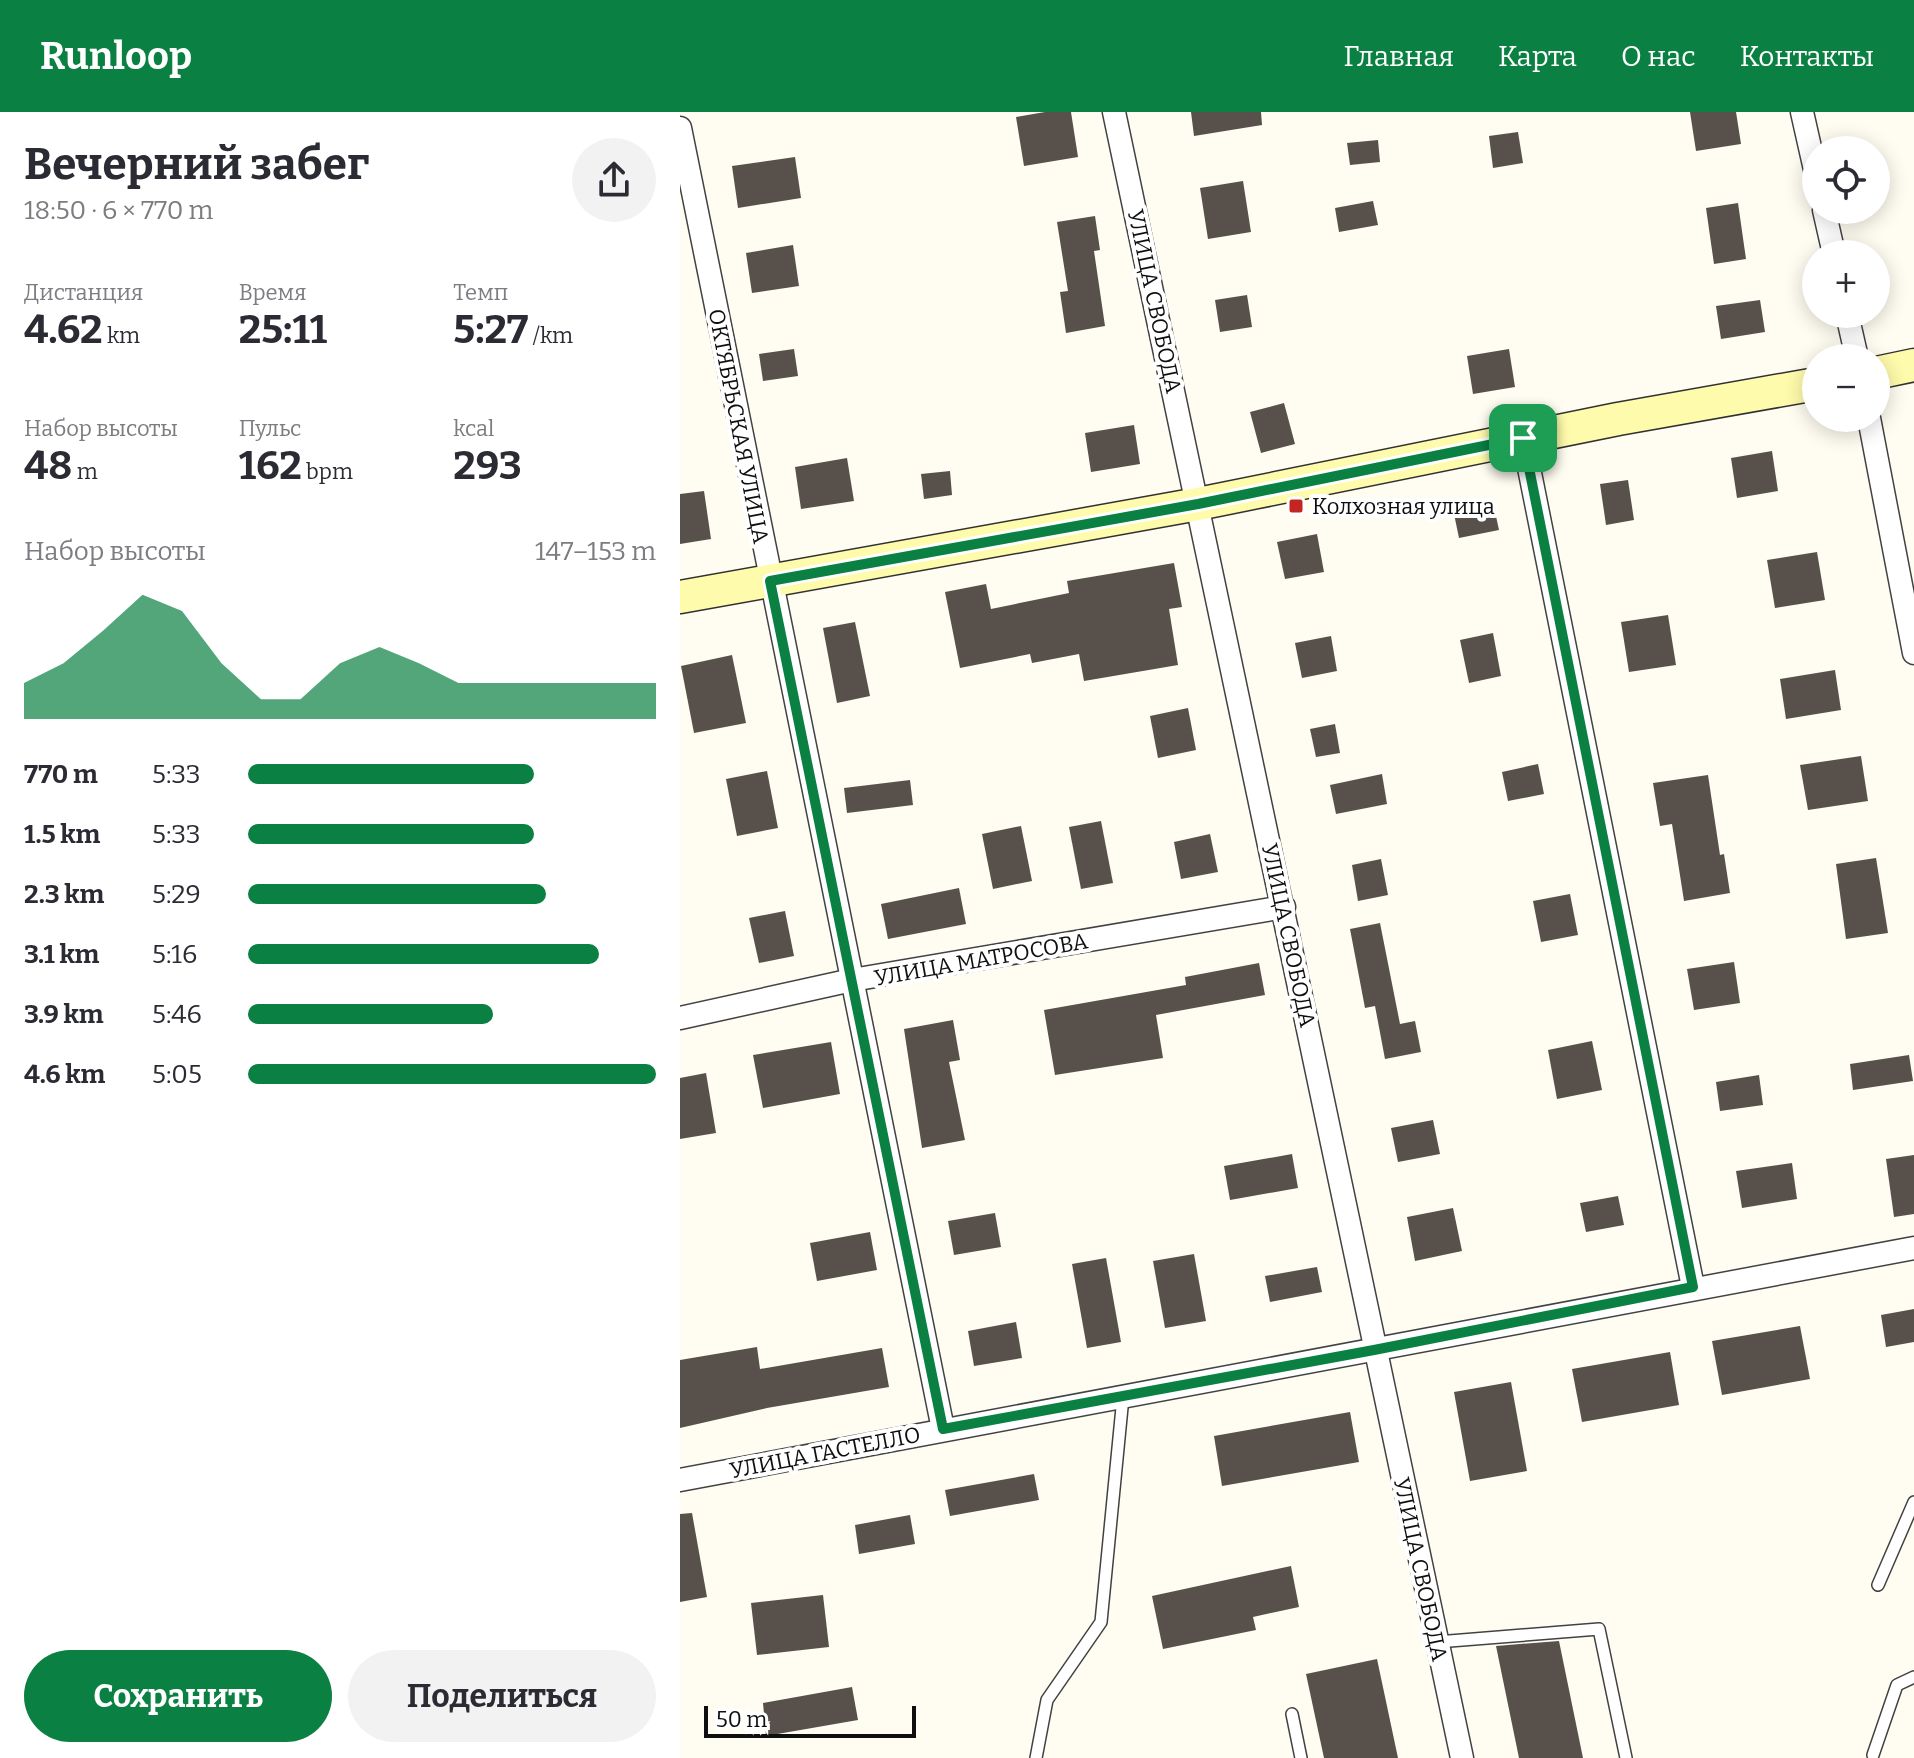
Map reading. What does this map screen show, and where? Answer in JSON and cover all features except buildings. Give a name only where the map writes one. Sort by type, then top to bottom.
[{"type":"main road","points":[[1890,370],[1914,365]]},
{"type":"main road","points":[[680,597],[1198,504],[1523,438],[1802,387]]},
{"type":"street","name":"УЛИЦА СВОБОДА","points":[[1114,112],[1462,1758]]},
{"type":"street","points":[[1802,112],[1807,136]]},
{"type":"street","name":"ОКТЯБРЬСКАЯ УЛИЦА","points":[[680,128],[943,1429]]},
{"type":"street","points":[[1872,432],[1914,653]]},
{"type":"street","points":[[1523,438],[1693,1287]]},
{"type":"street","name":"УЛИЦА МАТРОСОВА","points":[[680,1018],[852,980],[1284,907]]},
{"type":"street","name":"УЛИЦА ГАСТЕЛЛО","points":[[680,1480],[1693,1287],[1914,1248]]},
{"type":"lane","points":[[1036,1758],[1047,1700],[1101,1622],[1123,1396]]},
{"type":"lane","points":[[1878,1585],[1914,1502]]},
{"type":"lane","points":[[1437,1642],[1599,1629],[1626,1758]]},
{"type":"lane","points":[[1873,1755],[1897,1685],[1914,1677]]},
{"type":"lane","points":[[1292,1714],[1301,1758]]},
{"type":"place","name":"Колхозная улица","points":[[1296,506]]},
{"type":"route","points":[[1523,438],[1693,1287],[1374,1350],[943,1429],[770,581],[1198,504],[1523,438]]}]
